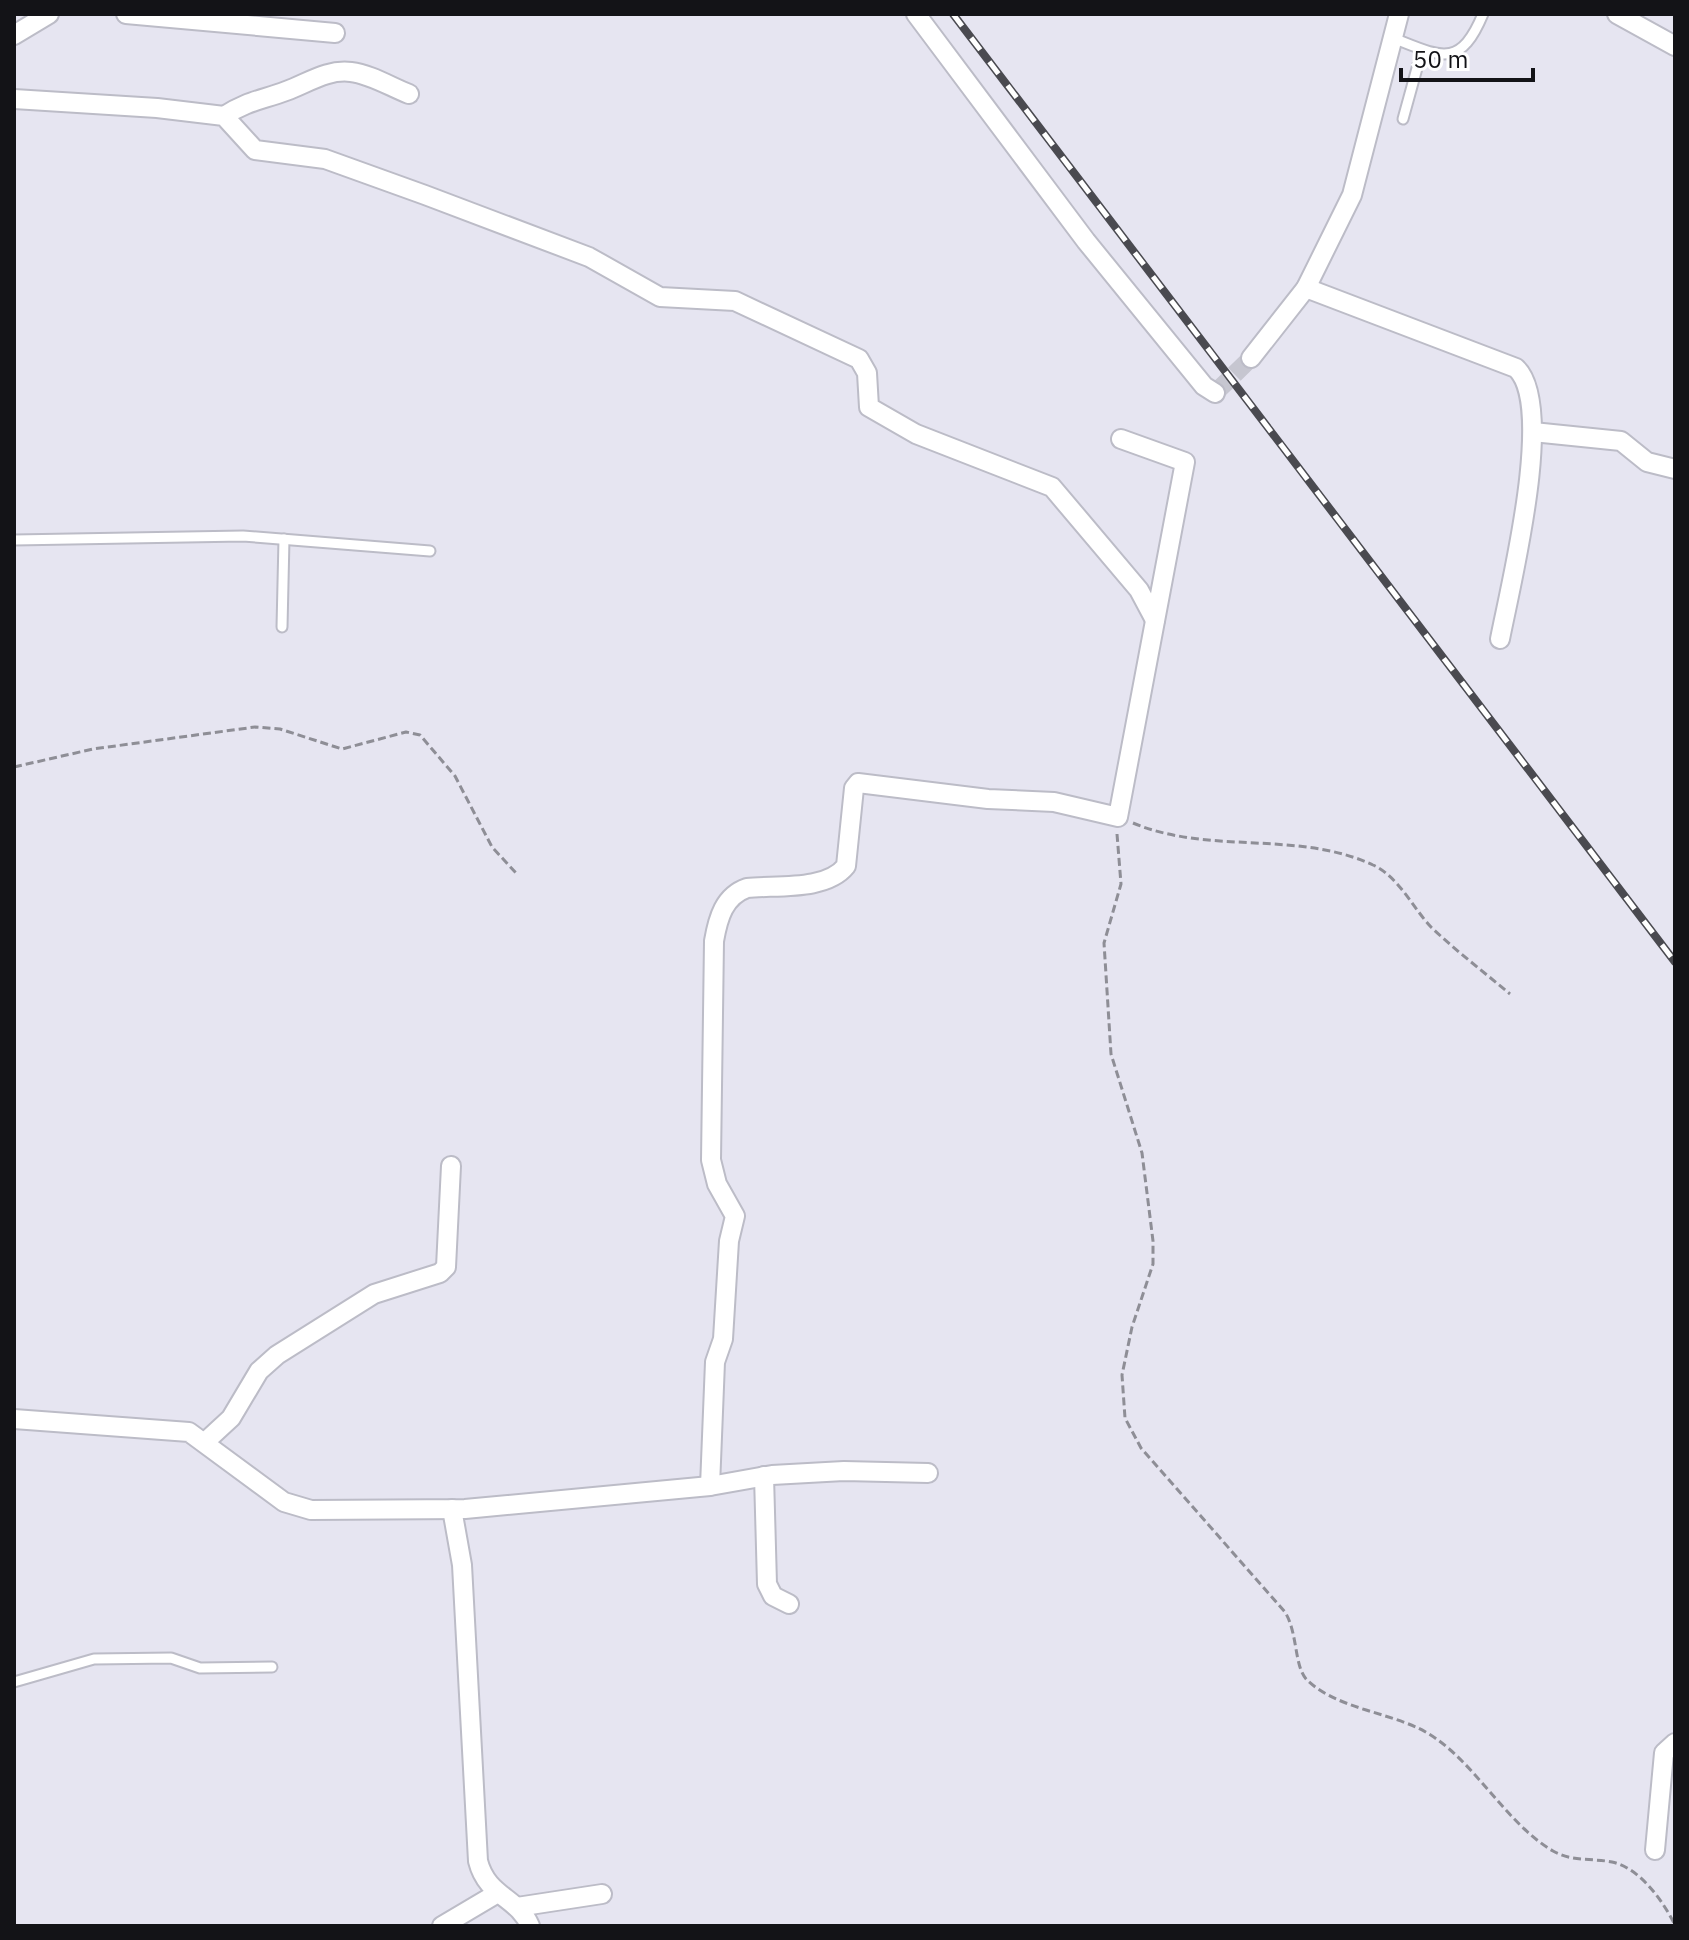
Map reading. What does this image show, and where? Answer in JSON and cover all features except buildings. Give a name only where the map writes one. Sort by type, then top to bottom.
[{"type":"street","points":[[14,35],[49,14]]},
{"type":"street","points":[[126,14],[335,33]]},
{"type":"street","points":[[916,14],[1086,241],[1204,386],[1215,393]]},
{"type":"street","points":[[1251,358],[1306,288],[1352,195],[1399,14]]},
{"type":"street","points":[[1617,14],[1675,46]]},
{"type":"street","points":[[14,99],[157,108],[224,116],[256,98],[287,91],[320,76],[340,72],[360,74],[409,94]]},
{"type":"street","points":[[224,116],[255,150],[325,159],[589,257],[650,293],[735,301],[859,359],[867,373],[869,407],[916,434],[1052,487],[1139,590],[1155,620]]},
{"type":"street","points":[[1306,288],[1516,368],[1530,394],[1533,432],[1529,480],[1500,639]]},
{"type":"street","points":[[1533,432],[1621,441],[1647,462],[1675,469]]},
{"type":"street","points":[[710,1486],[715,1362],[723,1339],[729,1241],[735,1216],[717,1184],[711,1160],[714,941],[722,910],[738,891],[747,888],[825,881],[840,874],[846,866],[854,788],[858,783],[988,799],[1054,802],[1117,818],[1185,462],[1121,439]]},
{"type":"street","points":[[205,1442],[231,1418],[259,1371],[277,1355],[374,1294],[440,1273],[446,1267],[451,1166]]},
{"type":"street","points":[[14,1419],[174,1429],[205,1442],[294,1507],[452,1509],[710,1486],[764,1476],[844,1471],[928,1473]]},
{"type":"street","points":[[764,1476],[767,1584],[773,1596],[789,1604]]},
{"type":"street","points":[[452,1509],[462,1565],[478,1861],[481,1872],[496,1894],[517,1907],[530,1926]]},
{"type":"street","points":[[1655,1850],[1664,1753],[1675,1743]]},
{"type":"street","points":[[442,1926],[496,1894]]},
{"type":"street","points":[[517,1907],[602,1894]]},
{"type":"lane","points":[[1393,38],[1422,50],[1446,55],[1458,53],[1470,43],[1483,14]]},
{"type":"lane","points":[[1403,119],[1422,50]]},
{"type":"lane","points":[[14,540],[243,536],[430,551]]},
{"type":"lane","points":[[282,627],[284,539]]},
{"type":"lane","points":[[14,1682],[94,1659],[171,1658],[200,1668],[272,1667]]},
{"type":"path","points":[[14,767],[93,749],[255,727],[280,729],[342,749],[411,732],[427,740],[455,776],[492,847],[516,873]]},
{"type":"path","points":[[1510,994],[1453,948],[1388,875],[1372,864],[1321,849],[1164,835],[1117,818],[1121,884],[1104,943],[1111,1054],[1142,1153],[1153,1241],[1153,1264],[1132,1327],[1122,1375],[1121,1398],[1132,1436],[1285,1612],[1293,1626],[1300,1670],[1305,1678],[1336,1698],[1432,1737],[1522,1827],[1554,1852],[1629,1868],[1653,1892],[1675,1925]]},
{"type":"tunnel","points":[[1215,393],[1251,358]]},
{"type":"railway","points":[[953,14],[1675,962]]}]
